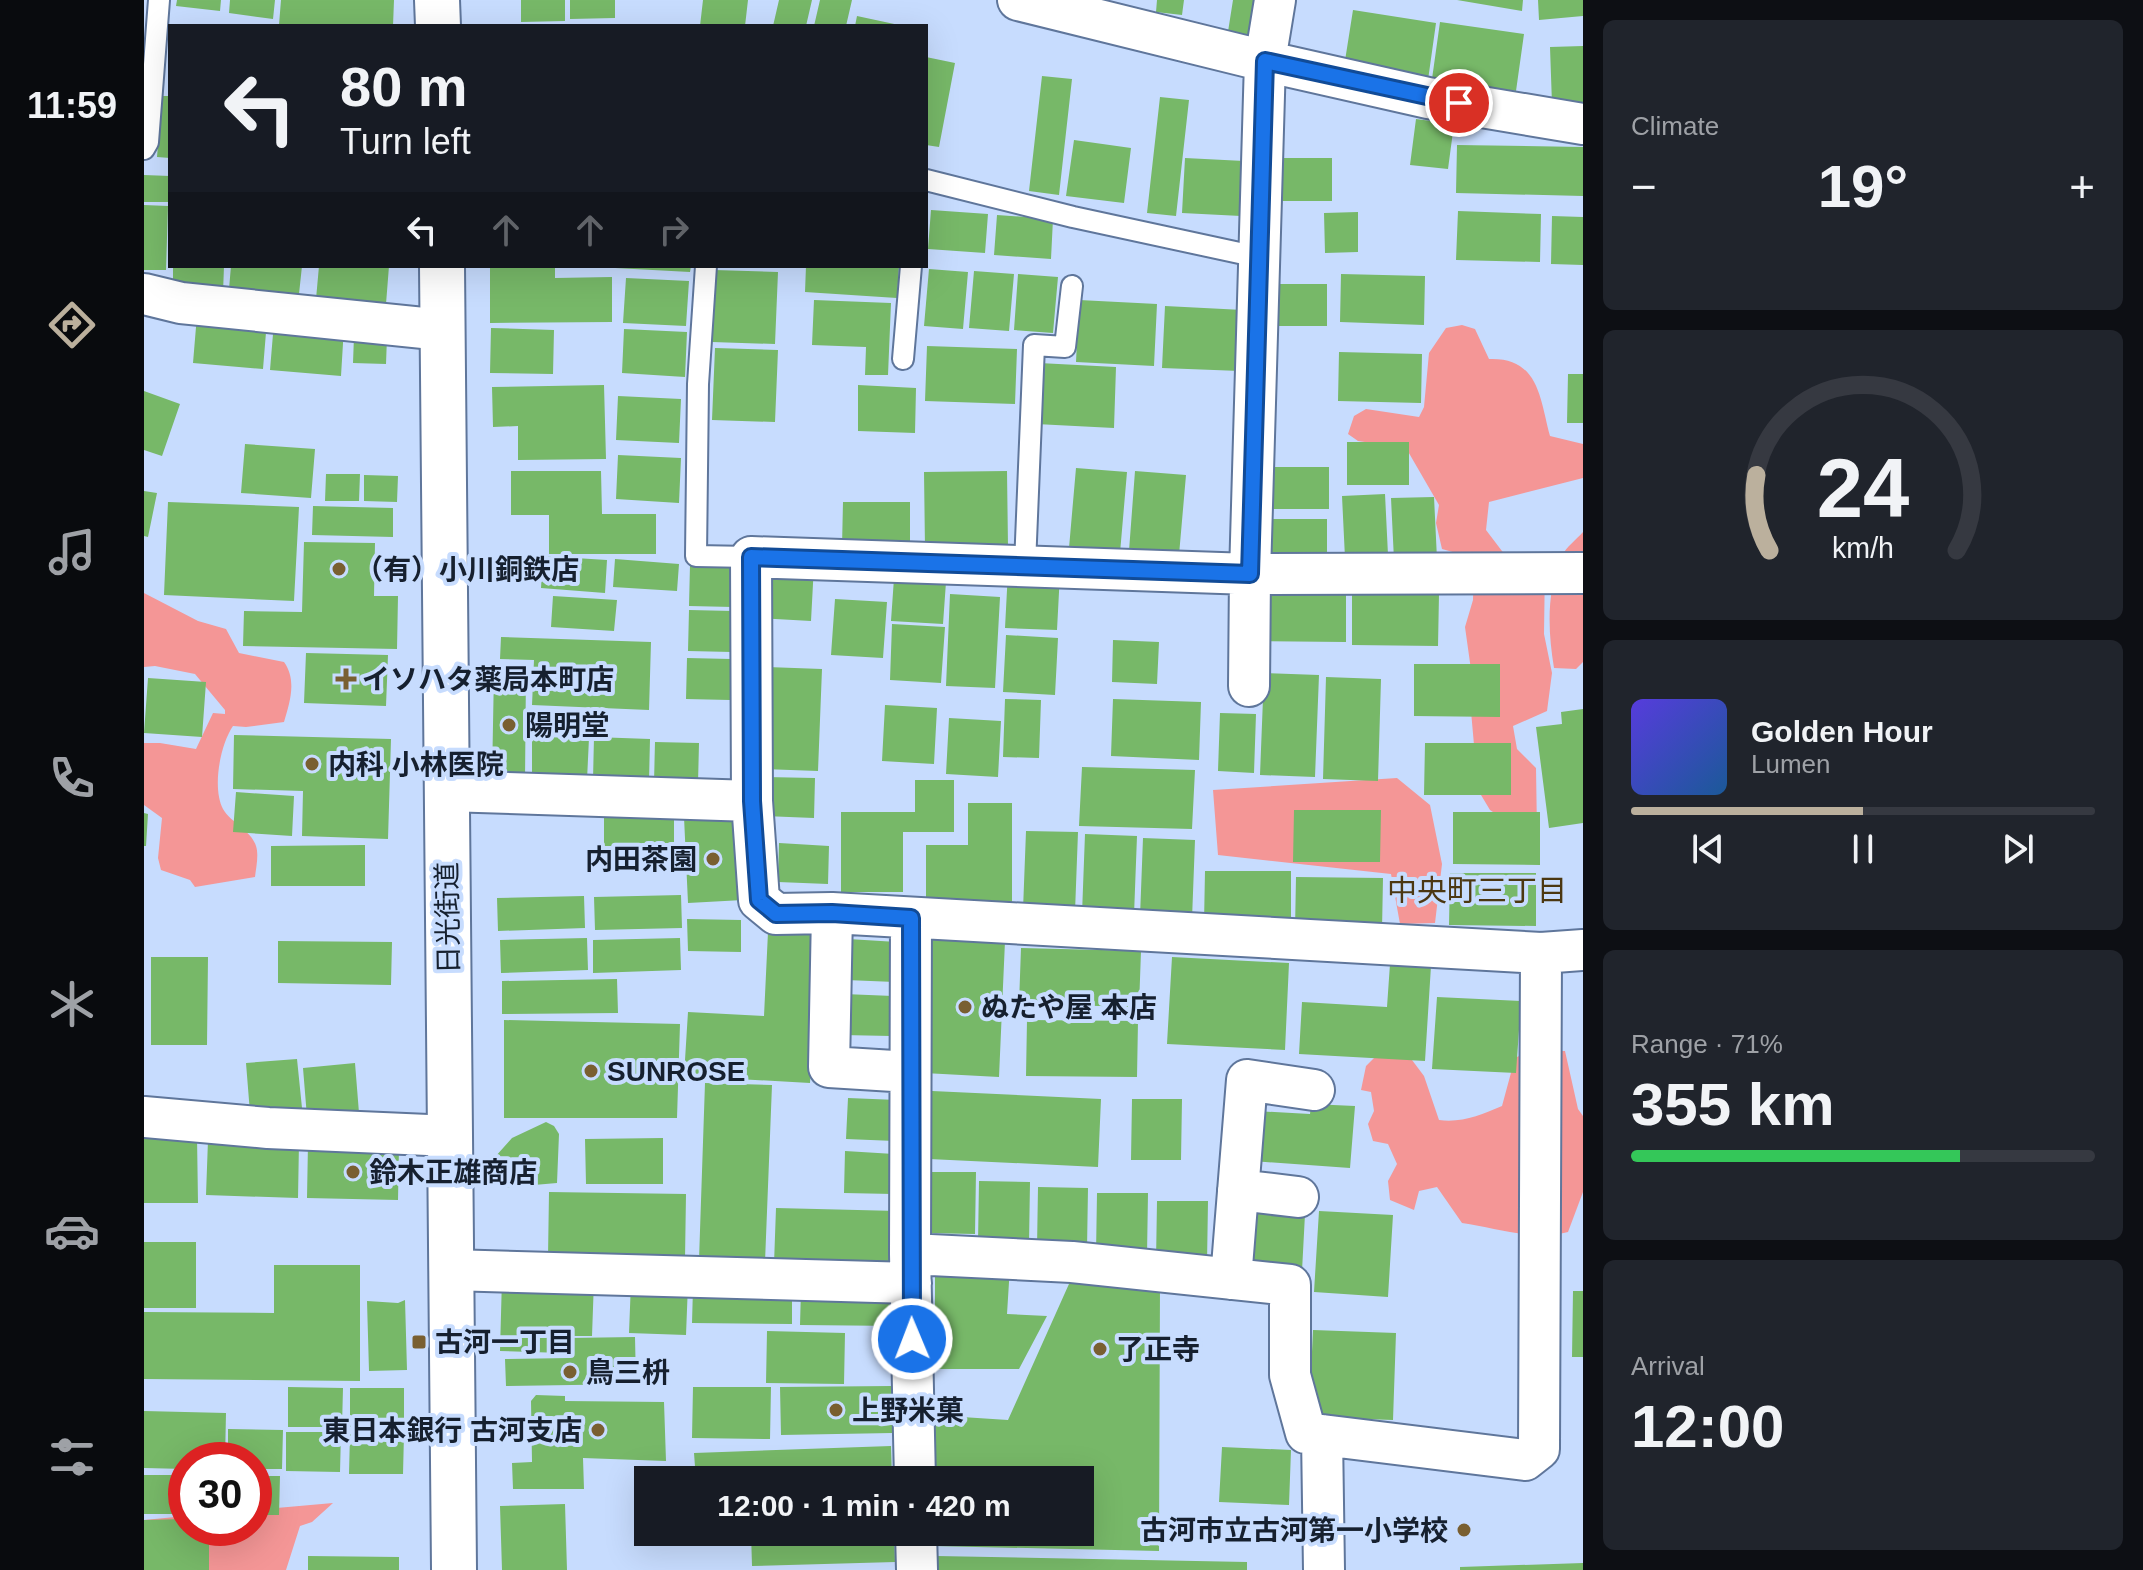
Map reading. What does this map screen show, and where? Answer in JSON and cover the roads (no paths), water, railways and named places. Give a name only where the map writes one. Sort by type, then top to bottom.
[{"type":"main road","points":[[437,0],[438,24]]},
{"type":"main road","name":"日光街道","points":[[442,268],[454,1570]]},
{"type":"street","points":[[1018,0],[1428,98],[1583,124]]},
{"type":"street","points":[[1249,686],[1265,61],[1275,0]]},
{"type":"street","points":[[144,294],[181,303],[443,330]]},
{"type":"street","points":[[1583,573],[1250,574],[751,557],[752,801],[759,900],[776,914],[832,913],[1541,953],[1583,950]]},
{"type":"street","points":[[447,791],[752,801]]},
{"type":"street","points":[[832,913],[829,1067],[910,1072]]},
{"type":"street","points":[[911,918],[915,1466]]},
{"type":"street","points":[[450,1270],[911,1268],[1072,1262],[1290,1285],[1290,1375],[1306,1433],[1525,1460],[1539,1449],[1541,953]]},
{"type":"street","points":[[1231,1279],[1247,1080],[1314,1090]]},
{"type":"street","points":[[144,1117],[268,1128],[451,1136]]},
{"type":"street","points":[[1238,1190],[1298,1197]]},
{"type":"street","points":[[1322,1435],[1324,1570]]},
{"type":"street","points":[[916,1546],[917,1570]]},
{"type":"lane","points":[[144,149],[148,142],[154,6]]},
{"type":"lane","points":[[928,181],[1073,217],[1258,257]]},
{"type":"lane","points":[[706,268],[698,384],[696,556],[751,557]]},
{"type":"lane","points":[[903,359],[911,268]]},
{"type":"lane","points":[[1025,565],[1034,345],[1065,347],[1072,286]]},
{"type":"place","name":"（有）小川銅鉄店","points":[[339,569]]},
{"type":"place","name":"イソハタ薬局本町店","points":[[346,679]]},
{"type":"place","name":"陽明堂","points":[[509,725]]},
{"type":"place","name":"内科 小林医院","points":[[312,764]]},
{"type":"place","name":"内田茶園","points":[[713,859]]},
{"type":"place","name":"ぬたや屋 本店","points":[[965,1007]]},
{"type":"place","name":"SUNROSE","points":[[591,1071]]},
{"type":"place","name":"鈴木正雄商店","points":[[353,1172]]},
{"type":"place","name":"古河一丁目","points":[[419,1342]]},
{"type":"place","name":"了正寺","points":[[1100,1349]]},
{"type":"place","name":"鳥三枡","points":[[570,1372]]},
{"type":"place","name":"上野米菓","points":[[836,1410]]},
{"type":"place","name":"東日本銀行 古河支店","points":[[598,1430]]},
{"type":"place","name":"古河市立古河第一小学校","points":[[1464,1530]]},
{"type":"district","name":"中央町三丁目","points":[[1477,890]]}]
